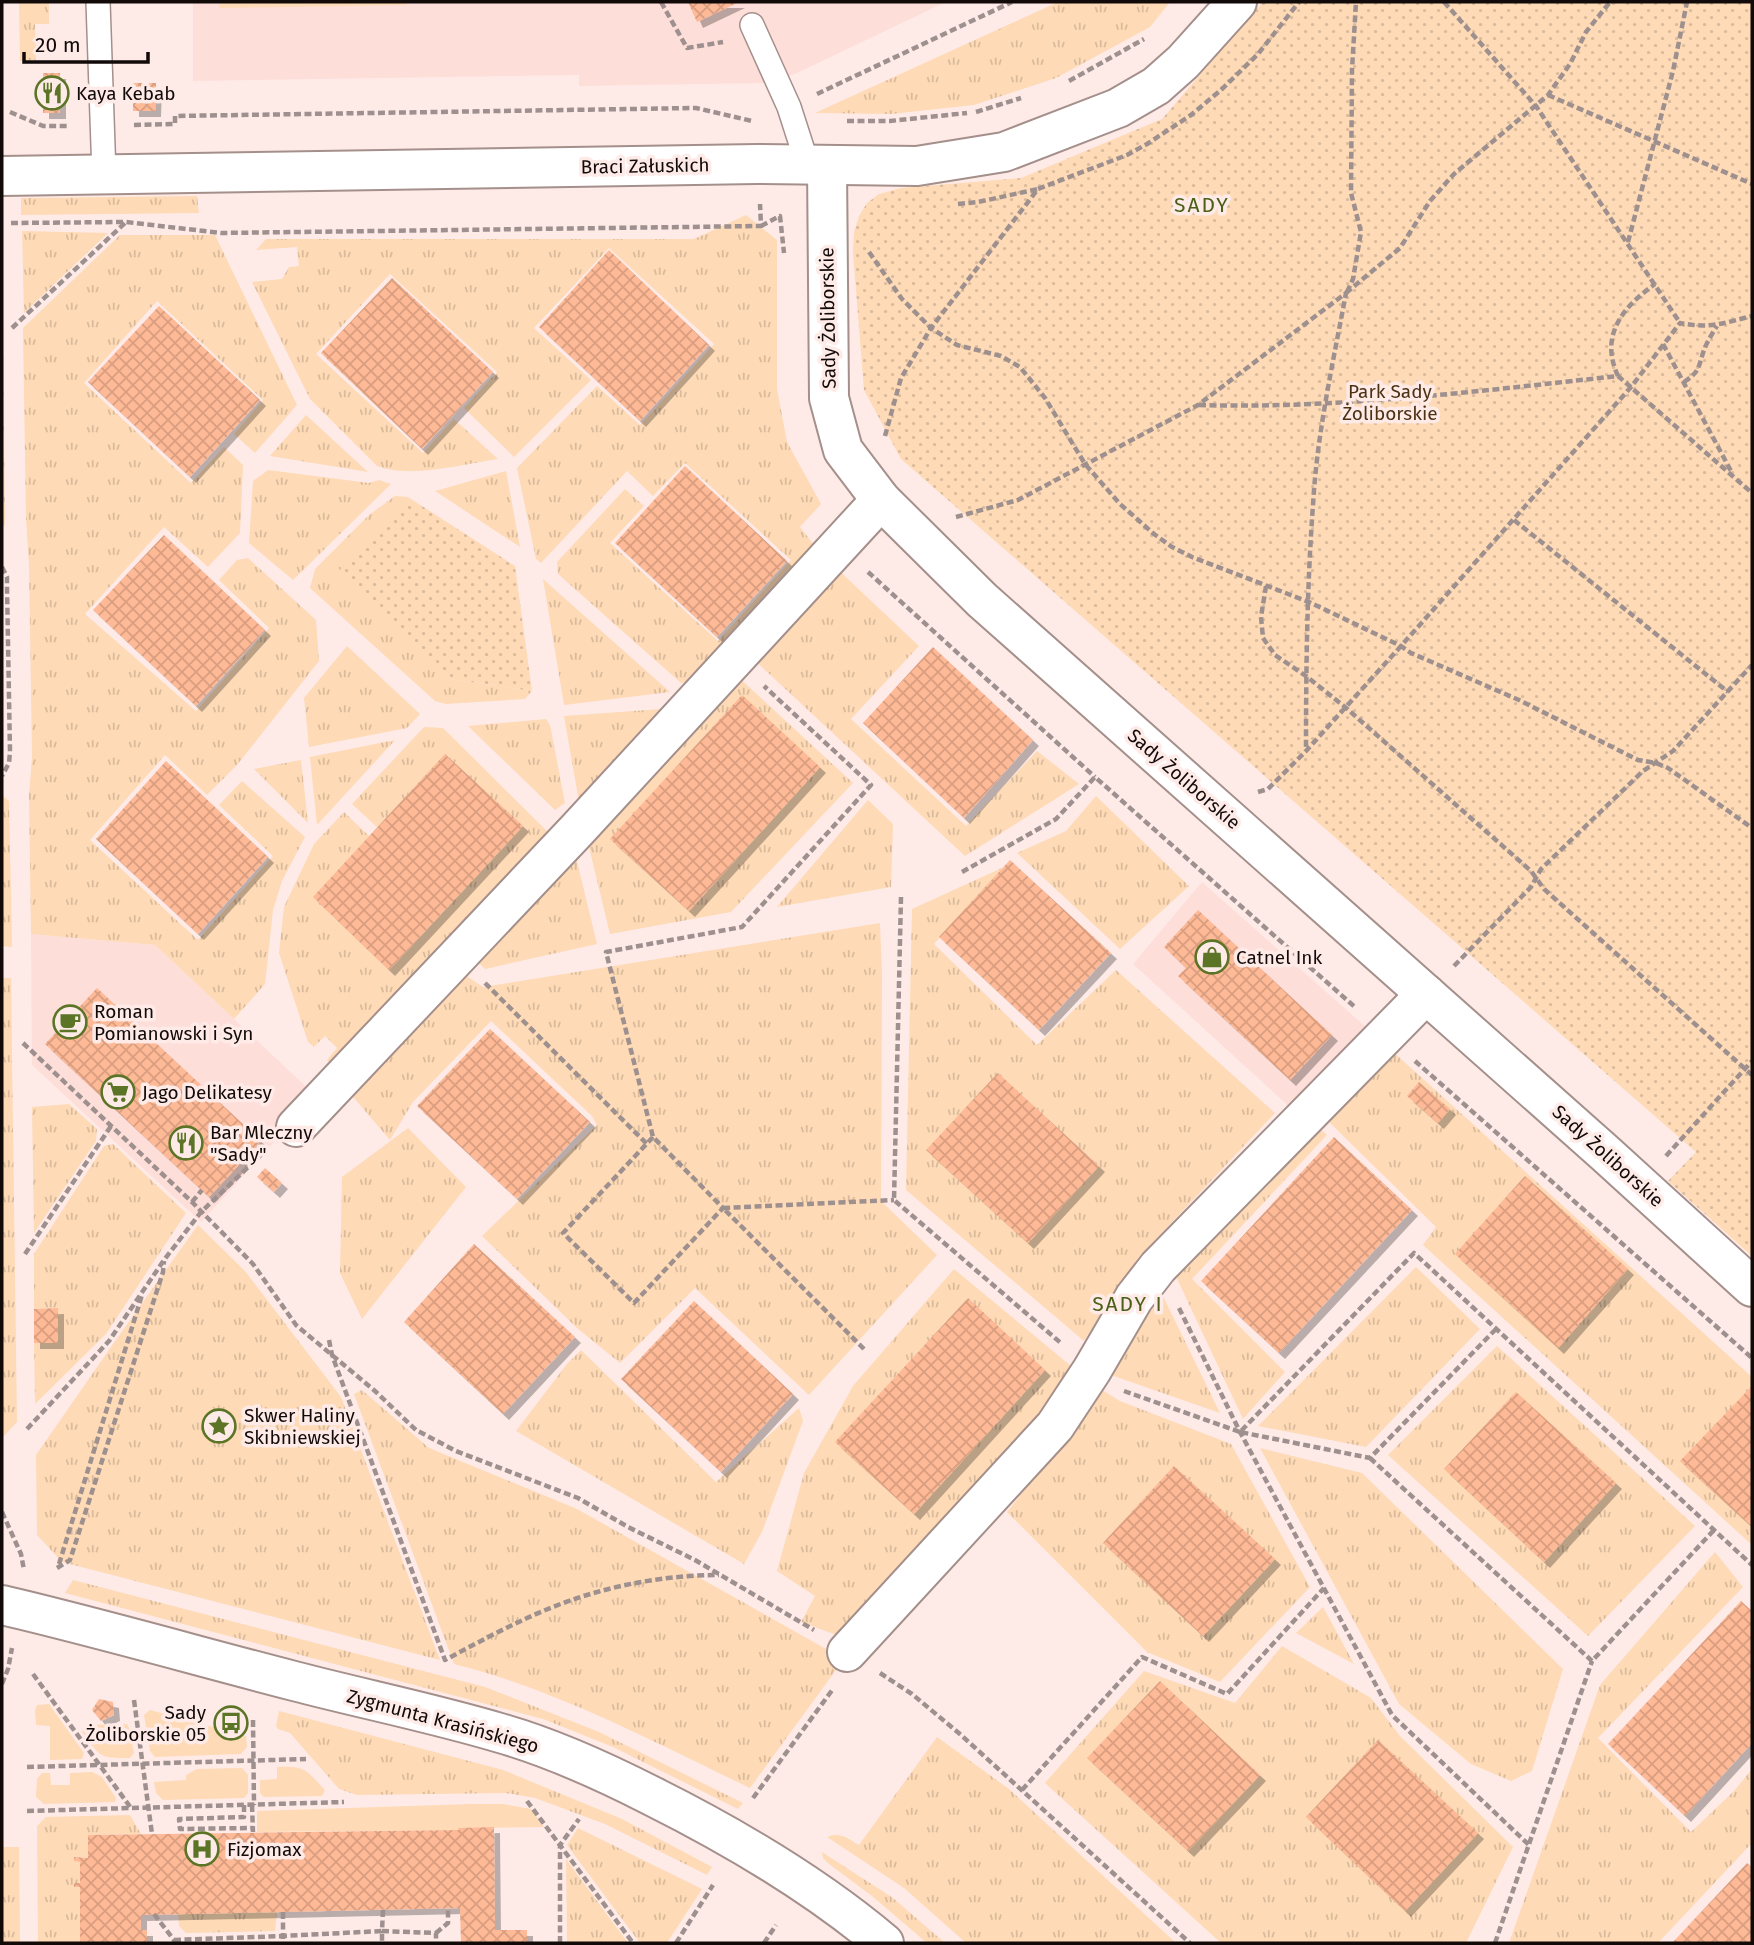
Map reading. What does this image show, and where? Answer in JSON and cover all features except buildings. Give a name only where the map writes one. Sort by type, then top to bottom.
[{"type":"street","name":"Braci Załuskich","points":[[2,176],[688,165],[917,166],[1004,152],[1118,108],[1156,86],[1174,70],[1237,2]]},
{"type":"street","name":"Sady Żoliborskie","points":[[818,165],[828,234],[829,398],[843,450],[881,500],[982,600],[1752,1287]]},
{"type":"street","points":[[296,1128],[577,830],[881,500]]},
{"type":"street","points":[[852,1655],[1055,1426],[1134,1298],[1158,1267],[1426,994]]},
{"type":"street","name":"Zygmunta Krasińskiego","points":[[12,1591],[76,1622],[500,1733],[555,1752],[607,1774],[696,1818],[783,1869],[884,1943]]},
{"type":"lane","points":[[98,2],[104,175]]},
{"type":"lane","points":[[752,25],[791,114],[818,165]]},
{"type":"path","points":[[661,2],[687,48],[734,40]]},
{"type":"path","points":[[791,114],[1012,2]]},
{"type":"path","points":[[884,438],[901,377],[931,328],[1038,189],[1127,155],[1191,115],[1222,90],[1258,54],[1299,2]]},
{"type":"path","points":[[1306,751],[1312,503],[1325,403],[1346,293],[1353,279],[1361,232],[1351,193],[1352,70],[1356,2]]},
{"type":"path","points":[[1444,2],[1536,106],[1681,323],[1700,327],[1752,316]]},
{"type":"path","points":[[953,517],[1018,500],[1198,405],[1346,293],[1401,248],[1430,201],[1454,174],[1548,94],[1570,64],[1586,32],[1610,2]]},
{"type":"path","points":[[1628,243],[1673,71],[1687,2]]},
{"type":"path","points":[[1057,87],[1153,34]]},
{"type":"path","points":[[1548,94],[1752,184]]},
{"type":"path","points":[[791,114],[890,121],[976,113],[1022,98]]},
{"type":"path","points":[[12,328],[125,222]]},
{"type":"path","points":[[828,234],[850,232],[861,240],[902,299],[931,328],[957,345],[1001,356],[1020,367],[1045,398],[1086,464],[1120,504],[1172,547],[1309,602],[1411,653],[1519,700],[1638,760],[1668,768],[1752,828]]},
{"type":"path","points":[[1655,284],[1640,295],[1616,324],[1611,338],[1613,366],[1618,376],[1752,493]]},
{"type":"path","points":[[1230,819],[1252,795],[1268,789],[1306,751],[1631,387],[1681,323]]},
{"type":"path","points":[[1684,382],[1695,375],[1701,366],[1703,353],[1718,325]]},
{"type":"path","points":[[1663,344],[1735,477]]},
{"type":"path","points":[[1198,405],[1325,403],[1618,376]]},
{"type":"path","points":[[1514,520],[1728,692]]},
{"type":"path","points":[[854,528],[860,565],[1096,777]]},
{"type":"path","points":[[2,567],[7,587],[10,752],[9,763],[2,776]]},
{"type":"path","points":[[1266,586],[1262,617],[1264,638],[1275,655],[1345,707],[1531,871],[1554,898],[1752,1075]]},
{"type":"path","points":[[734,658],[871,786],[743,927],[606,952],[653,1137],[864,1349]]},
{"type":"path","points":[[1426,994],[1531,887],[1541,869],[1643,771],[1673,751],[1752,665]]},
{"type":"path","points":[[894,1200],[901,897]]},
{"type":"path","points":[[480,977],[647,1144]]},
{"type":"path","points":[[23,1042],[192,1202],[253,1264],[296,1325],[375,1391],[416,1430],[456,1451],[578,1498],[628,1527],[695,1560],[912,1694],[1190,1943]]},
{"type":"path","points":[[1640,1185],[1752,1061]]},
{"type":"path","points":[[25,1254],[111,1126]]},
{"type":"path","points":[[27,1429],[109,1340],[201,1212],[270,1146],[296,1128]]},
{"type":"path","points":[[653,1137],[563,1233],[634,1303],[723,1208],[894,1200],[1109,1385],[1240,1432],[1370,1458],[1592,1661]]},
{"type":"path","points":[[192,1202],[202,1190]]},
{"type":"path","points":[[1240,1432],[1414,1253],[1752,1565]]},
{"type":"path","points":[[143,1291],[63,1558],[57,1568],[70,1560],[162,1275],[164,1260]]},
{"type":"path","points":[[1158,1267],[1240,1432],[1392,1715],[1529,1844]]},
{"type":"path","points":[[1370,1458],[1496,1329]]},
{"type":"path","points":[[329,1340],[332,1355],[445,1660],[489,1636],[587,1595],[692,1575],[720,1575]]},
{"type":"path","points":[[2,1512],[21,1555],[12,1591]]},
{"type":"path","points":[[1495,1943],[1592,1661],[1714,1530]]},
{"type":"path","points":[[1022,1790],[1142,1657],[1227,1694],[1324,1588]]},
{"type":"path","points":[[2,1684],[12,1650]]},
{"type":"path","points":[[753,1798],[852,1655]]},
{"type":"path","points":[[33,1674],[131,1808]]},
{"type":"path","points":[[134,1700],[152,1834]]},
{"type":"path","points":[[244,1805],[244,1817],[179,1819],[180,1829],[253,1830],[253,1720]]},
{"type":"path","points":[[27,1767],[306,1759]]},
{"type":"path","points":[[527,1801],[633,1943]]},
{"type":"path","points":[[27,1811],[344,1802]]},
{"type":"path","points":[[560,1943],[560,1845],[579,1819]]},
{"type":"path","points":[[676,1943],[713,1885]]},
{"type":"path","points":[[154,1914],[174,1942],[382,1931],[436,1933],[448,1923],[448,1908]]},
{"type":"path","points":[[382,1943],[383,1910]]},
{"type":"path","points":[[283,1912],[283,1943]]},
{"type":"path","points":[[764,1943],[776,1925]]},
{"type":"path","points":[[436,1933],[436,1943]]},
{"type":"shaded area","points":[[193,2],[946,2],[797,73],[768,83],[579,86],[579,75],[193,81]]},
{"type":"shaded area","points":[[1202,882],[1367,1028],[1292,1109],[1133,964]]},
{"type":"shaded area","points":[[31,934],[155,945],[316,1096],[201,1222],[32,1065]]},
{"type":"green space","points":[[19,2],[49,2],[49,24],[35,24],[36,60],[20,61]]},
{"type":"green space","points":[[219,2],[407,2],[407,5],[219,8]]},
{"type":"green space","points":[[1058,2],[1170,2],[1150,27],[1056,78],[974,105],[891,114],[815,113]]},
{"type":"green space","name":"Park Sady Żoliborskie","points":[[1263,2],[1752,2],[1752,1256],[1668,1181],[1696,1152],[901,459],[864,390],[853,253],[854,232],[867,203],[879,194],[901,188],[1021,178],[1162,119]]},
{"type":"green space","points":[[197,196],[199,213],[21,215],[21,198]]},
{"type":"green space","points":[[746,215],[777,240],[777,389],[787,442],[821,504],[800,527],[818,550],[705,677],[681,683],[558,574],[557,562],[625,489],[644,506],[610,543],[718,641],[791,560],[685,463],[653,496],[627,471],[541,563],[536,559],[517,468],[597,386],[640,425],[714,344],[609,248],[534,328],[591,380],[514,457],[464,408],[497,372],[390,274],[316,354],[423,453],[454,419],[498,459],[421,471],[390,470],[377,466],[310,399],[252,282],[282,279],[289,267],[299,266],[297,247],[256,250],[266,239],[694,239]]},
{"type":"green space","points":[[2,220],[5,525],[2,527]]},
{"type":"green space","points":[[22,231],[108,233],[24,313]]},
{"type":"green space","points":[[120,235],[215,235],[297,405],[255,453],[234,434],[263,400],[157,301],[84,383],[191,483],[224,447],[243,465],[240,533],[208,567],[164,527],[85,614],[196,711],[269,628],[219,580],[237,560],[248,558],[316,620],[319,661],[237,765],[207,795],[165,755],[90,840],[198,940],[273,856],[219,805],[242,781],[305,837],[282,881],[273,910],[265,984],[234,1019],[155,945],[31,934],[29,796],[32,757],[23,328]]},
{"type":"green space","points":[[306,415],[368,472],[270,456]]},
{"type":"green space","points":[[268,470],[369,483],[379,480],[391,484],[293,580],[249,543],[253,481]]},
{"type":"green space","points":[[506,471],[520,547],[435,491]]},
{"type":"green space","points":[[395,496],[408,497],[338,573],[450,679],[532,691],[525,699],[446,704],[435,701],[310,588],[315,569],[369,515]]},
{"type":"green space","points":[[408,497],[515,566],[532,691],[450,679],[337,573]]},
{"type":"green space","points":[[832,564],[919,646],[851,719],[966,826],[1037,751],[1079,784],[965,856],[751,657]]},
{"type":"green space","points":[[543,579],[670,692],[564,705]]},
{"type":"green space","points":[[347,646],[420,714],[407,728],[309,747],[304,698]]},
{"type":"green space","points":[[736,675],[853,783],[731,912],[610,934],[587,839]]},
{"type":"green space","points":[[675,708],[579,802],[564,716]]},
{"type":"green space","points":[[546,719],[550,725],[565,803],[555,810],[468,726]]},
{"type":"green space","points":[[424,727],[443,728],[553,837],[337,1069],[327,1060],[337,1048],[325,1036],[314,1047],[308,1042],[279,953],[284,907],[314,844],[344,812],[369,836],[378,828],[352,804]]},
{"type":"green space","points":[[395,740],[317,825],[310,757]]},
{"type":"green space","points":[[301,760],[308,823],[254,769]]},
{"type":"green space","points":[[2,795],[9,801],[12,947],[2,946]]},
{"type":"green space","points":[[1096,796],[1189,886],[1120,949],[1017,853],[1066,831]]},
{"type":"green space","points":[[868,800],[893,824],[891,887],[777,907]]},
{"type":"green space","points":[[573,845],[597,944],[485,969],[469,953]]},
{"type":"green space","points":[[1004,867],[934,944],[1037,1045],[1116,970],[1275,1113],[1138,1258],[1084,1341],[906,1190],[912,909]]},
{"type":"green space","points":[[880,923],[881,1201],[937,1255],[809,1395],[695,1288],[620,1363],[577,1328],[482,1236],[597,1125],[592,1116],[491,1021],[413,1102],[390,1140],[348,1091],[456,969],[483,987]]},
{"type":"green space","points":[[2,978],[11,978],[17,1422],[2,1438]]},
{"type":"green space","points":[[1390,1049],[1752,1377],[1752,1545],[1423,1245],[1436,1227],[1326,1119]]},
{"type":"green space","points":[[69,1104],[97,1129],[96,1141],[34,1233],[32,1107]]},
{"type":"green space","points":[[1316,1125],[1327,1135],[1192,1279],[1285,1372],[1243,1419],[1171,1266]]},
{"type":"green space","points":[[408,1128],[466,1187],[362,1319],[340,1273],[342,1177]]},
{"type":"green space","points":[[113,1144],[186,1213],[106,1334],[35,1404],[34,1343],[58,1343],[57,1308],[34,1309],[34,1254],[104,1146]]},
{"type":"green space","points":[[198,1225],[245,1271],[341,1397],[440,1660],[62,1562],[37,1535],[36,1455]]},
{"type":"green space","points":[[1416,1267],[1480,1329],[1366,1447],[1258,1426]]},
{"type":"green space","points":[[954,1269],[1077,1371],[842,1637],[801,1622],[815,1596],[777,1571],[804,1473],[853,1386]]},
{"type":"green space","points":[[1159,1288],[1220,1413],[1105,1373]]},
{"type":"green space","points":[[1497,1346],[1695,1526],[1588,1636],[1388,1455]]},
{"type":"green space","points":[[581,1350],[716,1482],[799,1408],[803,1421],[762,1532],[744,1564],[516,1431],[567,1364]]},
{"type":"green space","points":[[1094,1385],[1120,1401],[1231,1444],[1310,1587],[1220,1682],[1147,1652],[1007,1512],[1069,1435]]},
{"type":"green space","points":[[362,1390],[429,1448],[577,1509],[844,1659],[750,1788],[642,1735],[568,1703],[493,1675],[454,1664],[354,1394]]},
{"type":"green space","points":[[1260,1448],[1362,1473],[1563,1669],[1532,1771],[1511,1781],[1471,1764],[1399,1704]]},
{"type":"green space","points":[[1715,1552],[1743,1587],[1598,1738],[1691,1832],[1734,1791],[1752,1769],[1752,1843],[1658,1943],[1509,1943],[1600,1685]]},
{"type":"green space","points":[[73,1580],[485,1687],[599,1732],[743,1803],[738,1809],[613,1747],[543,1719],[65,1593]]},
{"type":"green space","points":[[1323,1607],[1354,1664],[1296,1633]]},
{"type":"green space","points":[[1282,1646],[1371,1698],[1400,1736],[1513,1847],[1466,1943],[1221,1943],[1045,1783],[1144,1671],[1235,1703]]},
{"type":"green space","points":[[49,1704],[84,1753],[82,1759],[50,1760],[50,1726],[36,1725],[35,1710],[37,1705]]},
{"type":"green space","points":[[150,1710],[246,1736],[247,1747],[241,1754],[155,1757],[150,1751],[144,1715]]},
{"type":"green space","points":[[279,1711],[503,1770],[622,1819],[712,1867],[707,1875],[605,1824],[535,1798],[506,1793],[357,1795],[339,1789],[290,1733],[278,1729],[276,1726]]},
{"type":"green space","points":[[127,1724],[134,1753],[130,1758],[106,1757],[82,1732],[85,1725]]},
{"type":"green space","points":[[937,1737],[1009,1789],[1176,1943],[966,1943],[904,1888],[827,1837],[840,1835],[859,1845]]},
{"type":"green space","points":[[277,1767],[294,1767],[305,1771],[325,1790],[322,1796],[264,1797],[260,1793],[260,1780],[277,1779]]},
{"type":"green space","points":[[242,1768],[248,1775],[248,1793],[244,1798],[163,1800],[156,1793],[154,1782],[186,1780],[186,1775],[197,1769]]},
{"type":"green space","points":[[92,1772],[102,1777],[116,1798],[115,1802],[44,1804],[36,1797],[37,1779],[42,1773],[50,1773],[51,1785],[70,1785],[70,1773]]},
{"type":"green space","points":[[503,1804],[531,1809],[544,1827],[257,1832],[257,1811]]},
{"type":"green space","points":[[130,1815],[141,1834],[88,1835],[88,1858],[74,1857],[74,1861],[80,1862],[80,1883],[75,1883],[74,1886],[80,1887],[80,1943],[38,1943],[37,1826],[46,1817]]},
{"type":"green space","points":[[578,1828],[702,1889],[667,1943],[640,1943],[567,1845]]},
{"type":"green space","points":[[2,1847],[19,1847],[20,1943],[2,1943]]},
{"type":"green space","points":[[822,1852],[893,1898],[945,1943],[927,1943],[829,1864],[823,1858]]},
{"type":"green space","points":[[566,1859],[628,1943],[567,1943]]},
{"type":"green space","points":[[277,1912],[275,1931],[186,1933],[179,1926],[178,1914]]},
{"type":"place","name":"Kaya Kebab","points":[[52,93]]},
{"type":"place","name":"Catnel Ink","points":[[1212,957]]},
{"type":"place","name":"Roman Pomianowski i Syn","points":[[70,1022]]},
{"type":"place","name":"Jago Delikatesy","points":[[118,1092]]},
{"type":"place","name":"Bar Mleczny \"Sady\"","points":[[186,1143]]},
{"type":"place","name":"Skwer Haliny Skibniewskiej","points":[[219,1426]]},
{"type":"place","name":"Sady Żoliborskie 05","points":[[231,1723]]},
{"type":"place","name":"Fizjomax","points":[[202,1849]]},
{"type":"district","name":"SADY","points":[[1202,205]]},
{"type":"district","name":"SADY I","points":[[1128,1304]]}]
